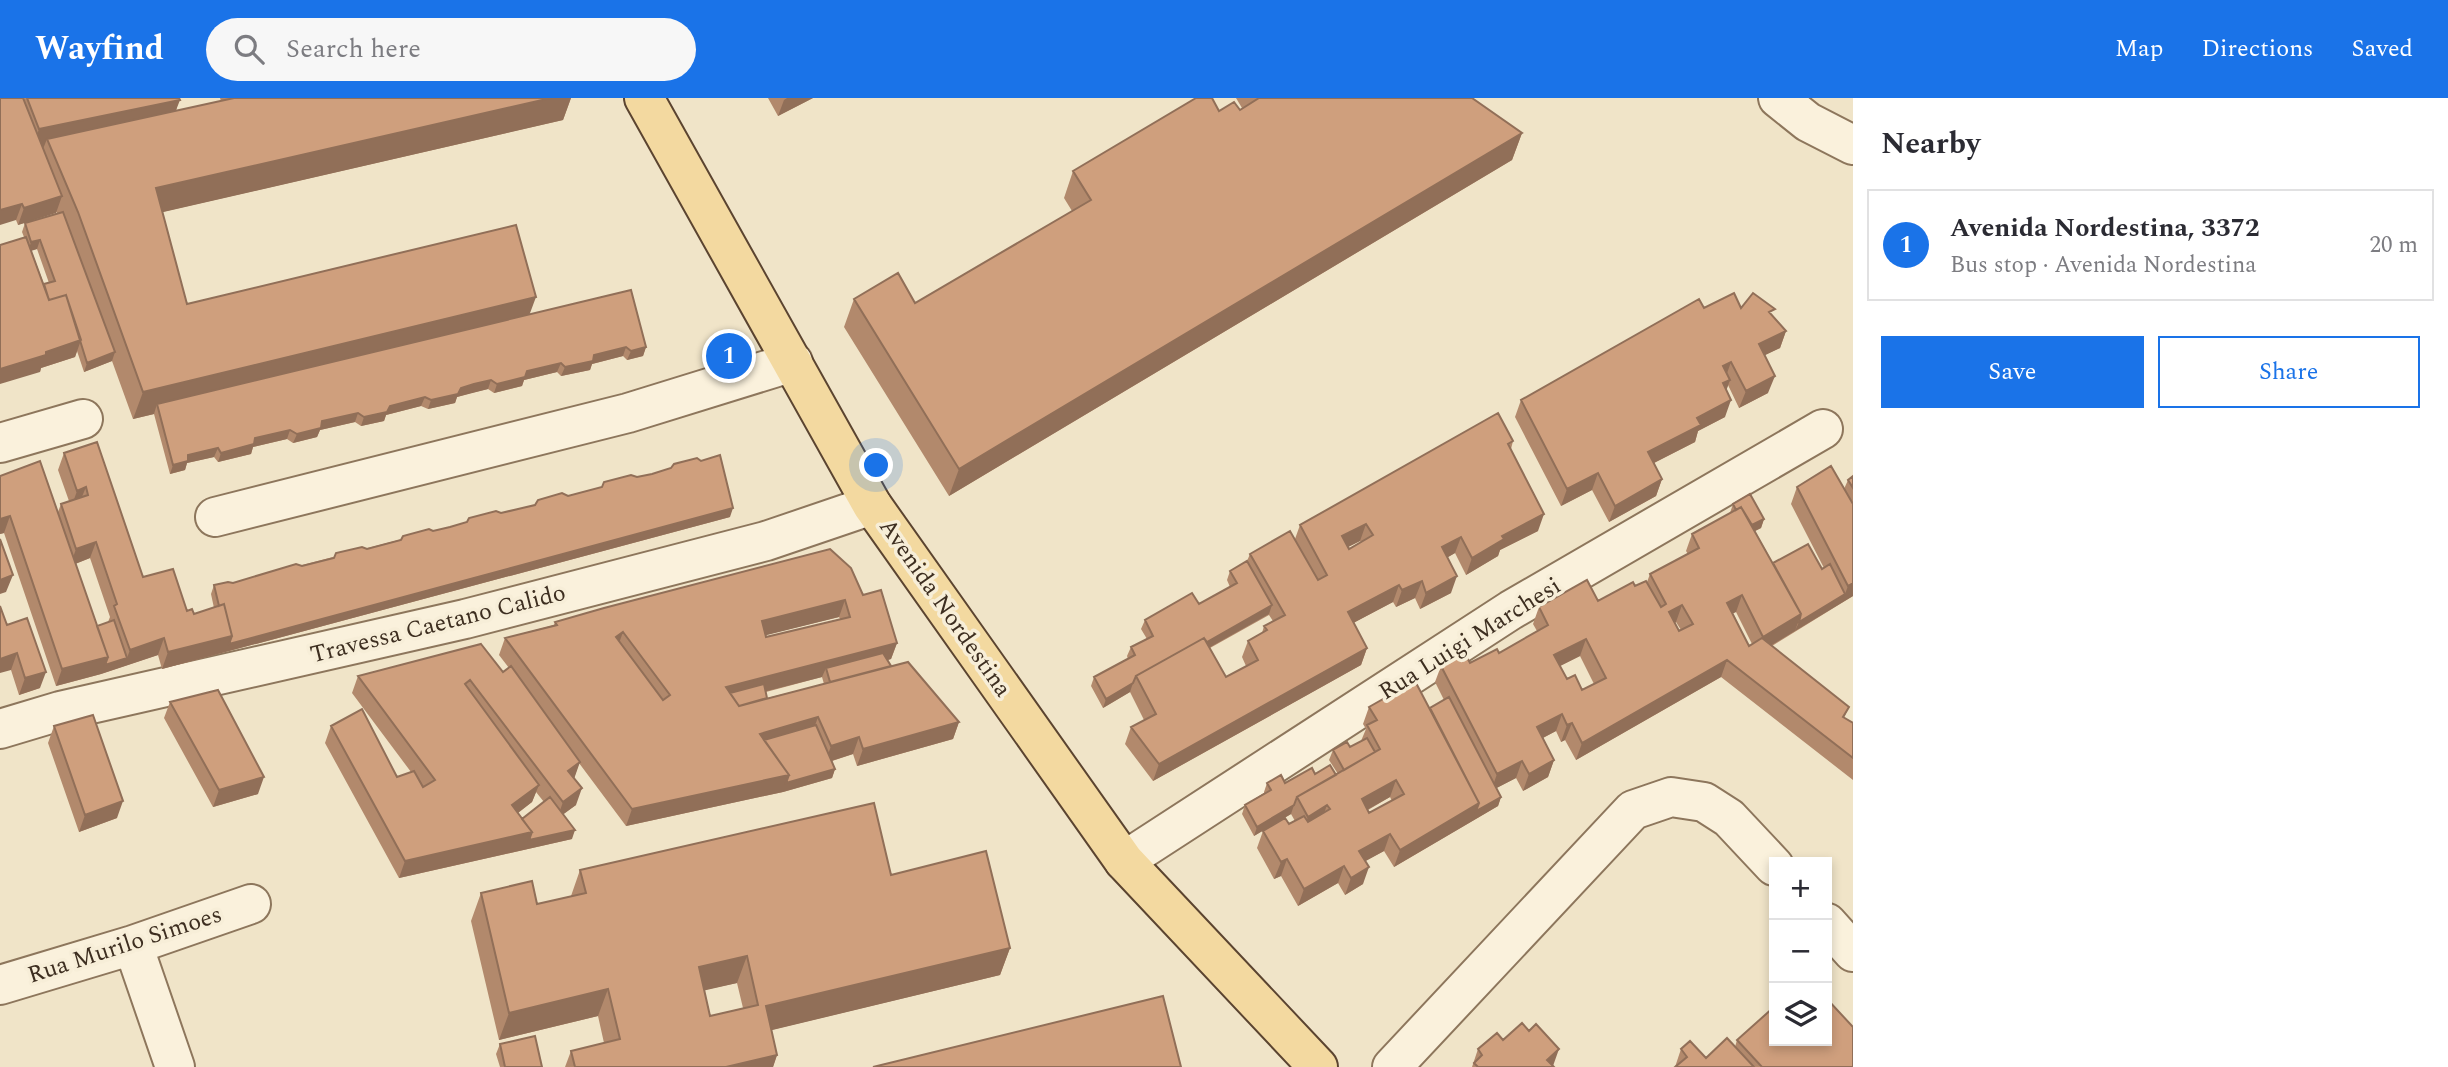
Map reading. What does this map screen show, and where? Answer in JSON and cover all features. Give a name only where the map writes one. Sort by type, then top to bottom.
[{"type":"main road","name":"Avenida Nordestina","points":[[644,98],[873,505],[1125,861],[1318,1067]]},
{"type":"street","points":[[1778,98],[1808,122],[1853,145]]},
{"type":"street","points":[[215,517],[628,413],[793,362]]},
{"type":"street","points":[[0,443],[83,419]]},
{"type":"street","name":"Rua Luigi Marchesi","points":[[1125,861],[1511,610],[1823,429]]},
{"type":"street","name":"Travessa Caetano Calido","points":[[0,729],[60,711],[491,613],[766,541],[873,505]]},
{"type":"street","points":[[1392,1067],[1633,810],[1671,797],[1704,802],[1730,818],[1769,861]]},
{"type":"street","name":"Rua Murilo Simoes","points":[[0,985],[133,945],[250,904]]},
{"type":"street","points":[[1832,929],[1853,952]]},
{"type":"street","points":[[133,945],[175,1067]]},
{"type":"building","points":[[0,98],[23,98],[62,196],[24,208],[22,204],[0,210]]},
{"type":"building","points":[[27,98],[179,98],[180,100],[39,129]]},
{"type":"building","points":[[234,98],[551,98],[156,188],[187,304],[516,225],[536,297],[143,392],[78,212],[47,139]]},
{"type":"building","points":[[1196,98],[1212,98],[1219,111],[1234,102],[1240,110],[1259,98],[1472,98],[1522,133],[959,469],[854,299],[898,273],[915,303],[1091,200],[1073,171]]},
{"type":"building","points":[[63,212],[115,352],[87,363],[66,295],[49,300],[44,284],[55,281],[40,240],[31,242],[25,223]]},
{"type":"building","points":[[26,237],[49,300],[66,295],[81,340],[46,352],[46,355],[0,369],[0,245]]},
{"type":"building","points":[[631,290],[646,347],[631,351],[626,347],[594,355],[593,361],[565,367],[561,363],[527,371],[525,377],[497,384],[491,380],[474,384],[461,388],[458,394],[431,400],[425,397],[390,406],[387,412],[364,417],[358,413],[322,421],[321,428],[297,434],[290,430],[255,438],[254,444],[221,453],[218,448],[188,455],[188,461],[173,465],[157,404]]},
{"type":"building","points":[[1734,293],[1741,308],[1753,293],[1775,309],[1769,312],[1786,331],[1759,344],[1775,376],[1746,391],[1731,362],[1723,366],[1730,380],[1723,383],[1731,400],[1697,418],[1701,425],[1648,452],[1662,479],[1615,506],[1598,473],[1567,489],[1521,400],[1699,299],[1704,308]]},
{"type":"building","points":[[1498,413],[1513,441],[1508,444],[1544,514],[1502,536],[1504,539],[1472,558],[1461,537],[1442,547],[1457,576],[1426,593],[1422,581],[1402,590],[1399,585],[1348,612],[1367,648],[1159,764],[1131,727],[1156,714],[1136,676],[1204,638],[1226,677],[1258,660],[1248,641],[1267,630],[1264,626],[1285,615],[1250,554],[1290,531],[1318,580],[1327,575],[1300,525]],"holes":[[[1366,524],[1373,535],[1349,549],[1342,536]]]},
{"type":"building","points":[[97,442],[143,577],[173,569],[187,611],[192,609],[194,614],[224,604],[232,636],[168,652],[164,638],[130,650],[96,542],[76,549],[61,504],[88,495],[86,487],[77,491],[64,453]]},
{"type":"building","points":[[720,455],[733,508],[229,644],[232,636],[224,604],[219,606],[214,585],[233,583],[296,564],[302,566],[334,558],[336,553],[362,547],[367,549],[401,540],[403,536],[467,522],[469,518],[535,505],[538,500],[562,493],[568,496],[602,487],[604,482],[631,475],[637,477],[652,474],[671,468],[674,464],[697,458],[701,461]]},
{"type":"building","points":[[40,461],[108,657],[62,669],[10,516],[0,519],[0,476]]},
{"type":"building","points":[[1831,466],[1853,504],[1853,583],[1848,586],[1797,487]]},
{"type":"building","points":[[1750,494],[1764,519],[1752,525],[1741,507],[1736,510],[1733,504]]},
{"type":"building","points":[[1741,507],[1801,614],[1763,637],[1742,595],[1727,603],[1749,646],[1762,638],[1849,707],[1843,717],[1853,723],[1853,758],[1727,660],[1582,743],[1572,723],[1567,725],[1562,714],[1537,727],[1554,760],[1529,774],[1522,761],[1497,774],[1441,666],[1464,652],[1470,663],[1497,649],[1499,653],[1548,625],[1539,607],[1587,580],[1598,601],[1633,582],[1635,586],[1646,581],[1661,607],[1666,604],[1650,574],[1699,548],[1692,534]],"holes":[[[1682,605],[1693,624],[1679,631],[1669,612]],[[1586,639],[1606,678],[1582,690],[1575,675],[1567,679],[1554,655]]]},
{"type":"building","points":[[0,539],[13,575],[0,580]]},
{"type":"building","points":[[1808,544],[1822,569],[1830,564],[1845,594],[1799,622],[1801,614],[1773,563]]},
{"type":"building","points":[[830,549],[851,568],[863,595],[881,590],[897,643],[726,687],[739,706],[908,662],[959,722],[863,749],[859,737],[831,746],[818,717],[760,734],[789,775],[632,809],[505,638],[557,625],[555,622]],"holes":[[[845,600],[850,617],[766,637],[762,621]],[[623,632],[670,695],[663,700],[616,637]]]},
{"type":"building","points":[[1247,561],[1272,605],[1207,642],[1204,638],[1136,676],[1133,683],[1106,699],[1094,677],[1135,655],[1131,647],[1153,636],[1145,620],[1192,593],[1199,604],[1237,583],[1230,571]]},
{"type":"building","points":[[0,606],[7,625],[27,618],[46,672],[25,678],[17,653],[0,659]]},
{"type":"building","points":[[114,620],[127,658],[105,665],[108,657],[97,626]]},
{"type":"building","points":[[481,644],[503,672],[511,666],[580,762],[568,771],[582,788],[563,802],[470,680],[465,684],[539,785],[512,805],[532,832],[405,861],[331,726],[362,709],[397,777],[414,771],[423,787],[435,780],[358,676]]},
{"type":"building","points":[[883,653],[891,666],[830,682],[826,668]]},
{"type":"building","points":[[1415,681],[1479,803],[1400,850],[1390,834],[1359,851],[1369,867],[1351,878],[1344,866],[1304,889],[1287,859],[1281,862],[1263,831],[1285,818],[1289,824],[1304,816],[1308,822],[1330,809],[1327,805],[1308,817],[1297,797],[1380,749],[1367,725],[1377,720],[1369,707]],"holes":[[[1396,780],[1404,794],[1369,813],[1362,799]]]},
{"type":"building","points":[[764,684],[767,698],[739,706],[730,693]]},
{"type":"building","points":[[218,690],[264,777],[219,790],[170,702]]},
{"type":"building","points":[[1449,697],[1501,797],[1476,811],[1479,803],[1430,708]]},
{"type":"building","points":[[93,715],[123,801],[85,815],[54,726]]},
{"type":"building","points":[[816,725],[835,769],[786,783],[789,775],[764,740]]},
{"type":"building","points":[[1367,738],[1375,752],[1344,770],[1333,750],[1347,742],[1350,747]]},
{"type":"building","points":[[1330,765],[1336,775],[1297,797],[1294,805],[1257,827],[1245,805],[1271,790],[1267,783],[1281,775],[1285,783],[1312,768],[1315,774]]},
{"type":"building","points":[[550,797],[575,830],[529,840],[532,832],[522,819]]},
{"type":"building","points":[[874,803],[891,875],[986,851],[1010,948],[766,1006],[777,1055],[726,1067],[575,1067],[571,1051],[620,1039],[608,989],[509,1013],[481,893],[532,881],[537,904],[586,893],[580,870]],"holes":[[[747,956],[758,1005],[710,1016],[699,967]]]},
{"type":"building","points":[[1163,996],[1181,1067],[873,1067]]},
{"type":"building","points":[[1832,1004],[1853,1027],[1853,1067],[1762,1067],[1737,1040],[1769,1011],[1769,1046],[1832,1046]]},
{"type":"building","points":[[1522,1023],[1529,1031],[1536,1024],[1559,1049],[1547,1060],[1554,1067],[1478,1067],[1474,1063],[1482,1055],[1478,1049],[1497,1033],[1503,1040]]},
{"type":"building","points":[[535,1036],[542,1067],[505,1067],[500,1044]]},
{"type":"building","points":[[1727,1038],[1754,1067],[1675,1067],[1687,1057],[1681,1049],[1690,1041],[1706,1058]]},
{"type":"place","name":"Avenida Nordestina, 3372","points":[[729,356]]}]
